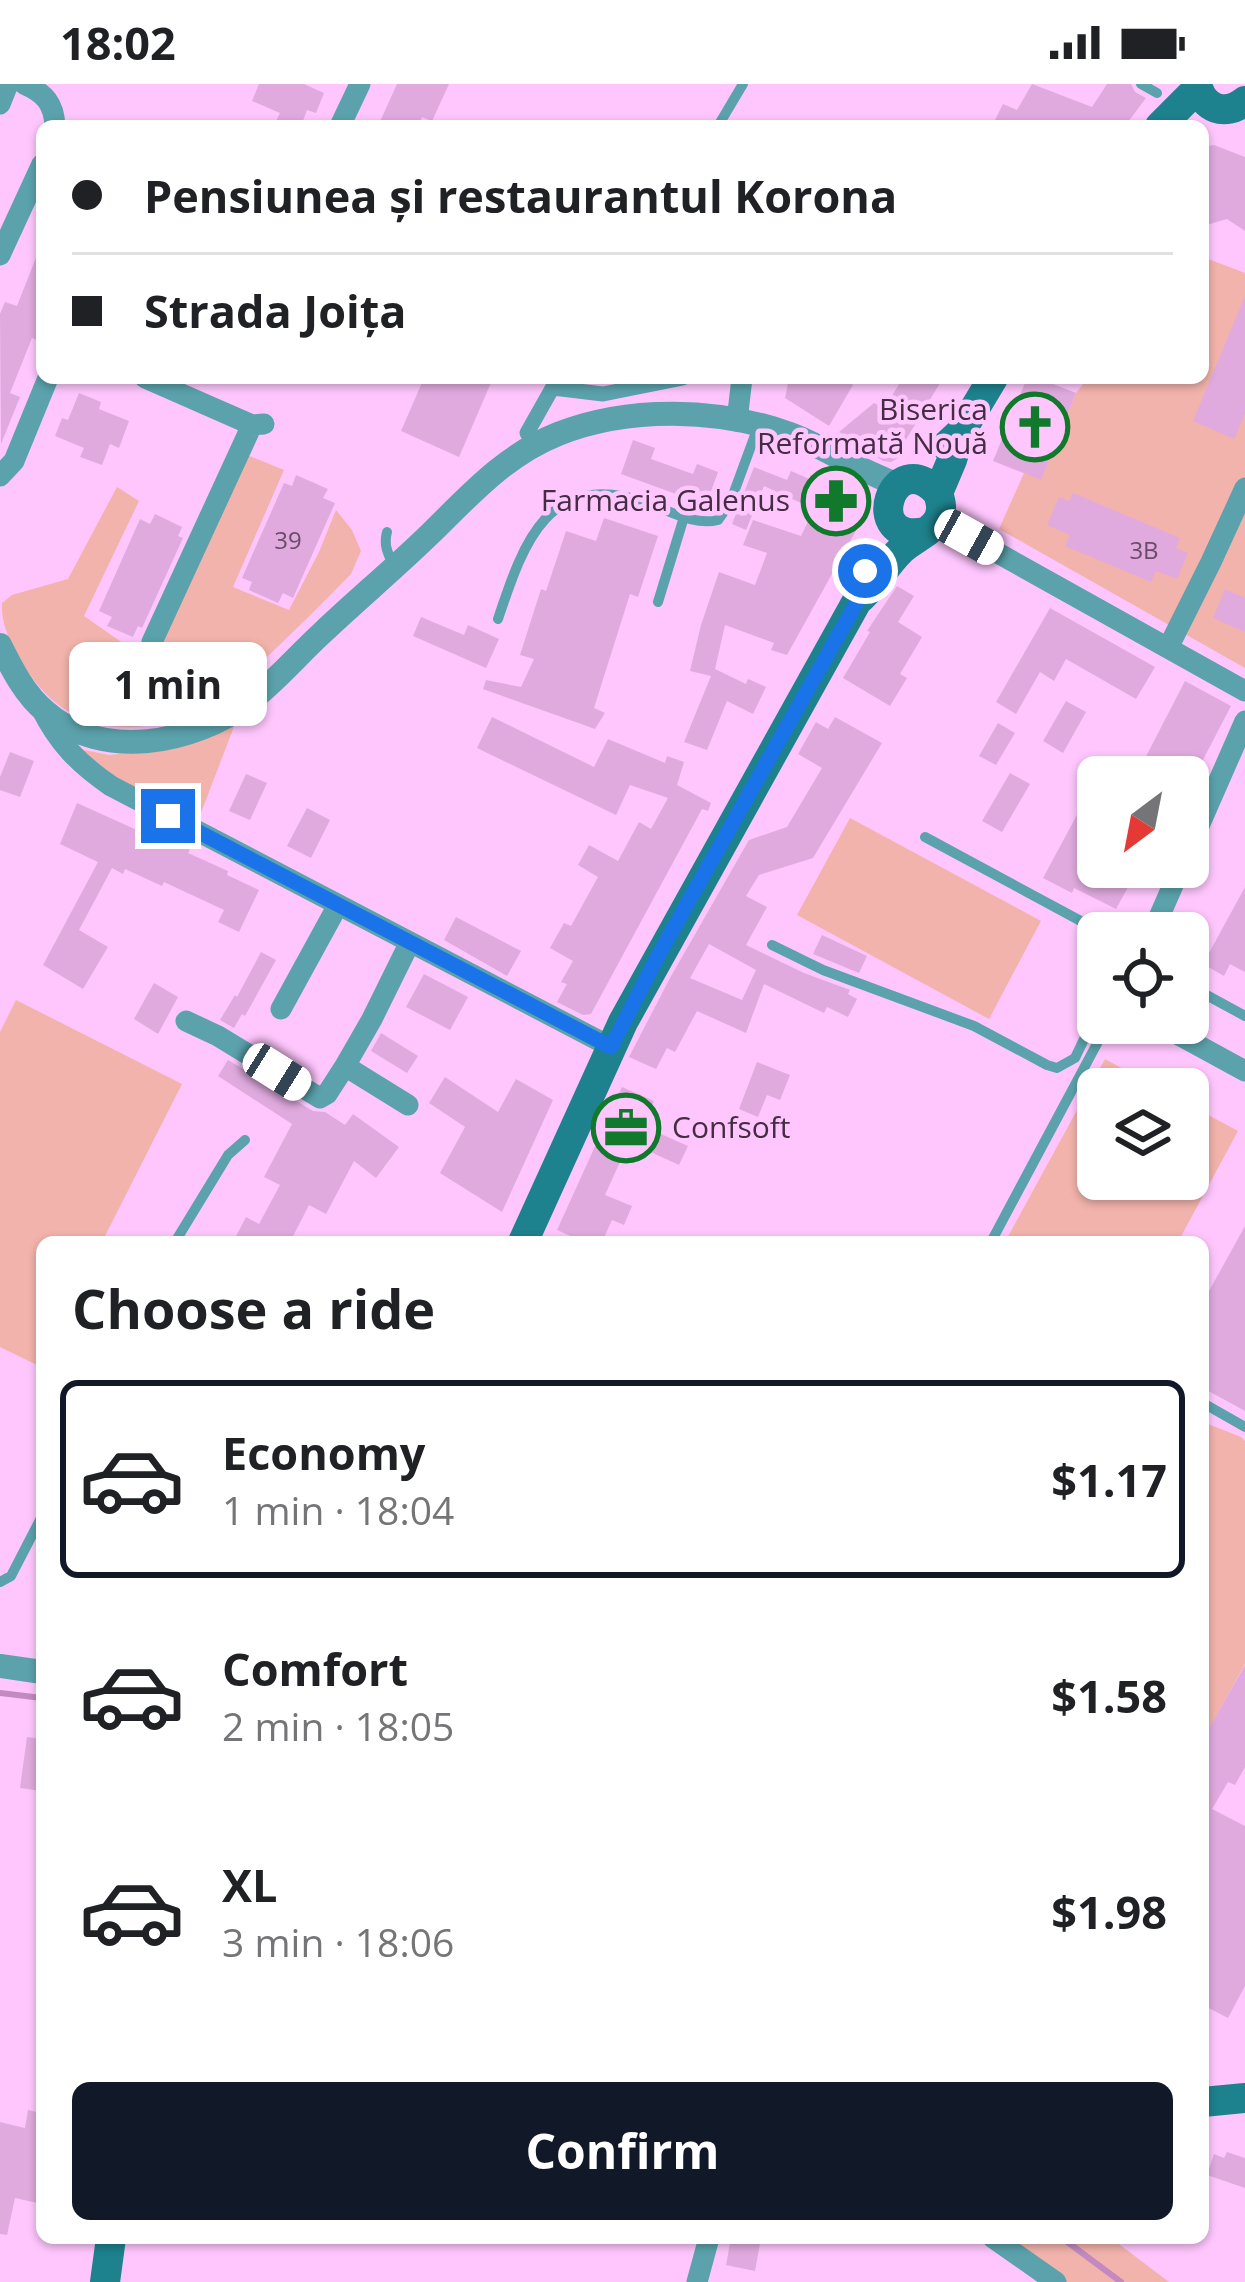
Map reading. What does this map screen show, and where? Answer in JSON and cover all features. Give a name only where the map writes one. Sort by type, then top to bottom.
[{"type":"main road","points":[[1174,120],[1223,99]]},
{"type":"main road","points":[[1192,120],[1223,99]]},
{"type":"main road","points":[[857,602],[877,542],[916,505],[952,460],[960,433],[989,384]]},
{"type":"main road","points":[[526,1236],[611,1047],[659,954],[857,602],[911,540],[916,505]]},
{"type":"main road","points":[[1209,2106],[1245,2098]]},
{"type":"main road","points":[[105,2282],[110,2244]]},
{"type":"street","points":[[0,104],[8,84]]},
{"type":"street","points":[[24,84],[38,90],[54,109],[55,120]]},
{"type":"street","points":[[343,120],[360,84]]},
{"type":"street","points":[[0,255],[36,177]]},
{"type":"street","points":[[0,476],[14,461],[46,384]]},
{"type":"street","points":[[152,642],[258,425],[159,384]]},
{"type":"street","points":[[527,434],[554,384]]},
{"type":"street","points":[[559,384],[603,394],[653,384]]},
{"type":"street","points":[[743,384],[748,423]]},
{"type":"street","points":[[40,707],[81,734],[112,741],[158,740],[187,732],[248,702],[504,462],[555,435],[609,418],[701,415],[808,441],[1245,691]]},
{"type":"street","points":[[1168,648],[1245,488]]},
{"type":"street","points":[[0,645],[58,742],[111,786],[611,1047]]},
{"type":"street","points":[[1209,802],[1245,721]]},
{"type":"street","points":[[281,1010],[338,904]]},
{"type":"street","points":[[186,1021],[320,1098],[345,1066],[410,942]]},
{"type":"street","points":[[1196,1044],[1245,1071]]},
{"type":"street","points":[[345,1066],[408,1105]]},
{"type":"street","points":[[0,1666],[36,1671]]},
{"type":"street","points":[[697,2282],[707,2244]]},
{"type":"street","points":[[1002,2244],[1056,2282]]},
{"type":"lane","points":[[722,120],[743,84]]},
{"type":"lane","points":[[1141,84],[1156,93]]},
{"type":"lane","points":[[498,619],[534,531],[567,501],[613,493],[684,517],[718,520],[724,513],[748,423]]},
{"type":"lane","points":[[658,602],[684,517]]},
{"type":"lane","points":[[387,532],[386,550],[395,568]]},
{"type":"lane","points":[[925,837],[1077,919]]},
{"type":"lane","points":[[772,945],[849,981],[974,1026],[1047,1065],[1057,1068],[1075,1058],[1082,1044]]},
{"type":"lane","points":[[1209,996],[1245,1016]]},
{"type":"lane","points":[[994,1236],[1097,1044]]},
{"type":"lane","points":[[179,1236],[228,1155],[244,1140]]},
{"type":"lane","points":[[1209,1406],[1245,1427]]},
{"type":"lane","points":[[0,1582],[11,1576],[36,1528]]},
{"type":"shaded area","points":[[1209,259],[1245,273],[1245,668],[999,529],[1024,473],[1041,479],[1083,384],[1209,384]]},
{"type":"shaded area","points":[[247,455],[284,470],[233,587],[289,610],[336,510],[361,551],[351,574],[235,688],[194,713],[122,727],[77,716],[56,703],[31,677],[13,647],[2,603],[12,595],[68,579],[117,487],[139,501],[84,616],[150,662]]},
{"type":"shaded area","points":[[235,724],[199,818],[116,780],[79,749],[109,755],[156,750]]},
{"type":"shaded area","points":[[850,818],[1041,921],[989,1019],[797,915]]},
{"type":"shaded area","points":[[16,1000],[182,1084],[105,1236],[36,1236],[36,1365],[0,1347],[0,1032]]},
{"type":"shaded area","points":[[1105,1059],[1122,1068],[1100,1068]]},
{"type":"shaded area","points":[[1077,1110],[1077,1200],[1201,1200],[1181,1236],[1008,1236]]},
{"type":"shaded area","points":[[1209,1115],[1238,1131],[1209,1185]]},
{"type":"shaded area","points":[[1209,1424],[1245,1441],[1245,1664],[1209,1729]]},
{"type":"shaded area","points":[[1010,2244],[1119,2244],[1169,2282],[1060,2282]]},
{"type":"building","points":[[259,84],[304,84],[324,93],[316,113],[307,110],[303,120],[276,120],[280,113],[252,101]]},
{"type":"building","points":[[397,84],[449,84],[432,120],[381,120]]},
{"type":"building","points":[[1032,84],[1092,107],[1107,84],[1131,84],[1146,98],[1130,120],[995,120],[1003,104],[1017,110]]},
{"type":"building","points":[[1209,146],[1245,157],[1245,231],[1227,219],[1209,224]]},
{"type":"building","points":[[36,258],[36,340],[32,338],[10,393],[20,397],[1,444],[0,314],[5,302],[17,306]]},
{"type":"building","points":[[1245,296],[1245,413],[1234,439],[1193,421]]},
{"type":"building","points":[[421,384],[490,384],[459,457],[401,431]]},
{"type":"building","points":[[788,384],[853,385],[829,426],[785,398]]},
{"type":"building","points":[[899,384],[939,384],[898,458],[891,462],[839,432],[874,403],[884,408]]},
{"type":"building","name":"Biserica Reformată Nouă","points":[[1025,384],[1053,384],[1076,393],[1041,480],[993,461]]},
{"type":"building","points":[[79,393],[101,402],[99,409],[129,421],[119,448],[110,444],[102,465],[80,457],[84,448],[55,436]]},
{"type":"building","points":[[633,440],[655,448],[651,459],[693,474],[697,464],[718,472],[706,505],[621,474]]},
{"type":"building","points":[[754,467],[787,480],[791,471],[864,497],[851,524],[858,527],[787,655],[771,650],[774,643],[725,625],[715,669],[746,684],[748,679],[766,687],[753,714],[727,701],[707,750],[684,742],[711,676],[690,671],[719,572],[755,585],[767,553],[743,545],[753,520],[801,536],[814,509],[764,486],[746,530],[732,524]]},
{"type":"building","points":[[296,475],[328,489],[323,498],[335,503],[293,598],[283,593],[278,603],[249,590],[252,582],[242,578],[284,483],[292,486]]},
{"type":"building","points":[[1073,493],[1180,538],[1176,548],[1188,553],[1177,579],[1156,571],[1151,582],[1065,546],[1070,535],[1047,525],[1059,497],[1069,501]]},
{"type":"building","points":[[155,514],[182,527],[178,536],[183,538],[142,628],[138,626],[133,637],[107,626],[112,617],[99,611],[140,519],[150,524]]},
{"type":"building","points":[[604,518],[658,536],[638,597],[630,594],[594,708],[605,713],[595,729],[483,689],[486,680],[521,687],[534,659],[520,655],[566,531],[596,541]]},
{"type":"building","points":[[897,586],[914,596],[898,622],[922,637],[900,674],[907,678],[890,706],[843,678]]},
{"type":"building","points":[[1225,589],[1245,598],[1245,632],[1213,618]]},
{"type":"building","points":[[1050,608],[1155,667],[1136,699],[1066,659],[1054,681],[1040,672],[1016,714],[996,702]]},
{"type":"building","points":[[421,617],[464,635],[468,625],[499,639],[486,668],[413,636]]},
{"type":"building","points":[[1185,681],[1231,706],[1205,756],[1146,756]]},
{"type":"building","points":[[1066,701],[1086,712],[1063,753],[1043,741]]},
{"type":"building","points":[[492,717],[594,767],[608,739],[665,763],[667,756],[684,762],[677,785],[711,803],[708,811],[702,809],[591,1014],[583,1015],[557,1002],[573,961],[550,948],[564,923],[571,926],[598,877],[578,865],[589,845],[618,861],[639,822],[651,829],[668,798],[630,785],[616,815],[477,748]]},
{"type":"building","points":[[835,717],[882,743],[813,858],[759,875],[746,896],[767,907],[746,945],[850,990],[848,994],[857,999],[848,1017],[827,1007],[824,1013],[764,984],[746,1033],[697,1011],[675,1052],[667,1048],[656,1069],[629,1057],[749,840],[787,827],[822,768],[798,754],[816,722],[828,729]],"holes":[[[709,944],[756,970],[742,1000],[690,978]]]},
{"type":"building","points":[[998,723],[1015,733],[996,765],[979,756]]},
{"type":"building","points":[[10,752],[34,761],[20,797],[0,790]]},
{"type":"building","points":[[1010,773],[1030,784],[1002,832],[982,821]]},
{"type":"building","points":[[246,774],[267,783],[250,820],[229,811]]},
{"type":"building","points":[[77,803],[159,840],[161,836],[259,890],[239,932],[218,922],[224,910],[164,882],[162,886],[112,868],[79,930],[108,947],[83,989],[43,965],[98,862],[60,844]]},
{"type":"building","points":[[307,808],[330,820],[311,858],[287,846]]},
{"type":"building","points":[[1077,815],[1077,888],[1128,888],[1116,909],[1043,878]]},
{"type":"building","points":[[1245,887],[1245,972],[1230,964],[1224,976],[1209,967],[1209,953]]},
{"type":"building","points":[[456,917],[521,951],[507,976],[444,940]]},
{"type":"building","points":[[822,935],[867,956],[859,973],[813,954]]},
{"type":"building","points":[[261,952],[276,960],[234,1028],[220,1020]]},
{"type":"building","points":[[424,974],[468,997],[450,1030],[406,1007]]},
{"type":"building","points":[[154,983],[178,997],[158,1034],[134,1019]]},
{"type":"building","points":[[381,1033],[418,1056],[407,1073],[371,1051]]},
{"type":"building","points":[[228,1060],[345,1125],[353,1114],[399,1147],[376,1178],[354,1161],[326,1214],[309,1205],[293,1236],[236,1236],[246,1217],[259,1224],[280,1185],[264,1177],[292,1124],[218,1076]]},
{"type":"building","points":[[757,1062],[790,1075],[780,1100],[767,1095],[758,1117],[739,1109]]},
{"type":"building","points":[[445,1077],[498,1112],[516,1079],[553,1100],[502,1212],[440,1173],[465,1127],[429,1103]]},
{"type":"building","points":[[622,1087],[654,1101],[643,1126],[688,1146],[679,1165],[629,1142],[605,1195],[632,1206],[624,1225],[612,1220],[605,1236],[570,1236],[557,1230]]},
{"type":"building","points":[[1245,1226],[1245,1411],[1209,1391],[1209,1291]]},
{"type":"building","points":[[1245,1665],[1245,1767],[1235,1785],[1228,1782],[1212,1809],[1245,1826],[1245,1986],[1228,2018],[1209,2008],[1209,1728]]},
{"type":"building","points":[[27,1737],[36,1738],[36,1790],[20,1788]]},
{"type":"building","points":[[28,2110],[36,2112],[36,2203],[15,2198],[7,2235],[0,2234],[0,2122],[25,2128]]},
{"type":"building","points":[[1227,2152],[1245,2158],[1245,2188],[1209,2176],[1214,2154],[1224,2158]]},
{"type":"building","points":[[730,2244],[760,2244],[755,2271],[726,2265]]},
{"type":"waterway","points":[[0,1693],[36,1697]]},
{"type":"waterway","points":[[1070,2244],[1121,2282]]},
{"type":"place","name":"Biserica Reformată Nouă","points":[[1035,427]]},
{"type":"place","name":"Farmacia Galenus","points":[[836,501]]},
{"type":"place","name":"Confsoft","points":[[626,1128]]},
{"type":"route","points":[[168,816],[611,1047],[857,602],[865,571]]}]
